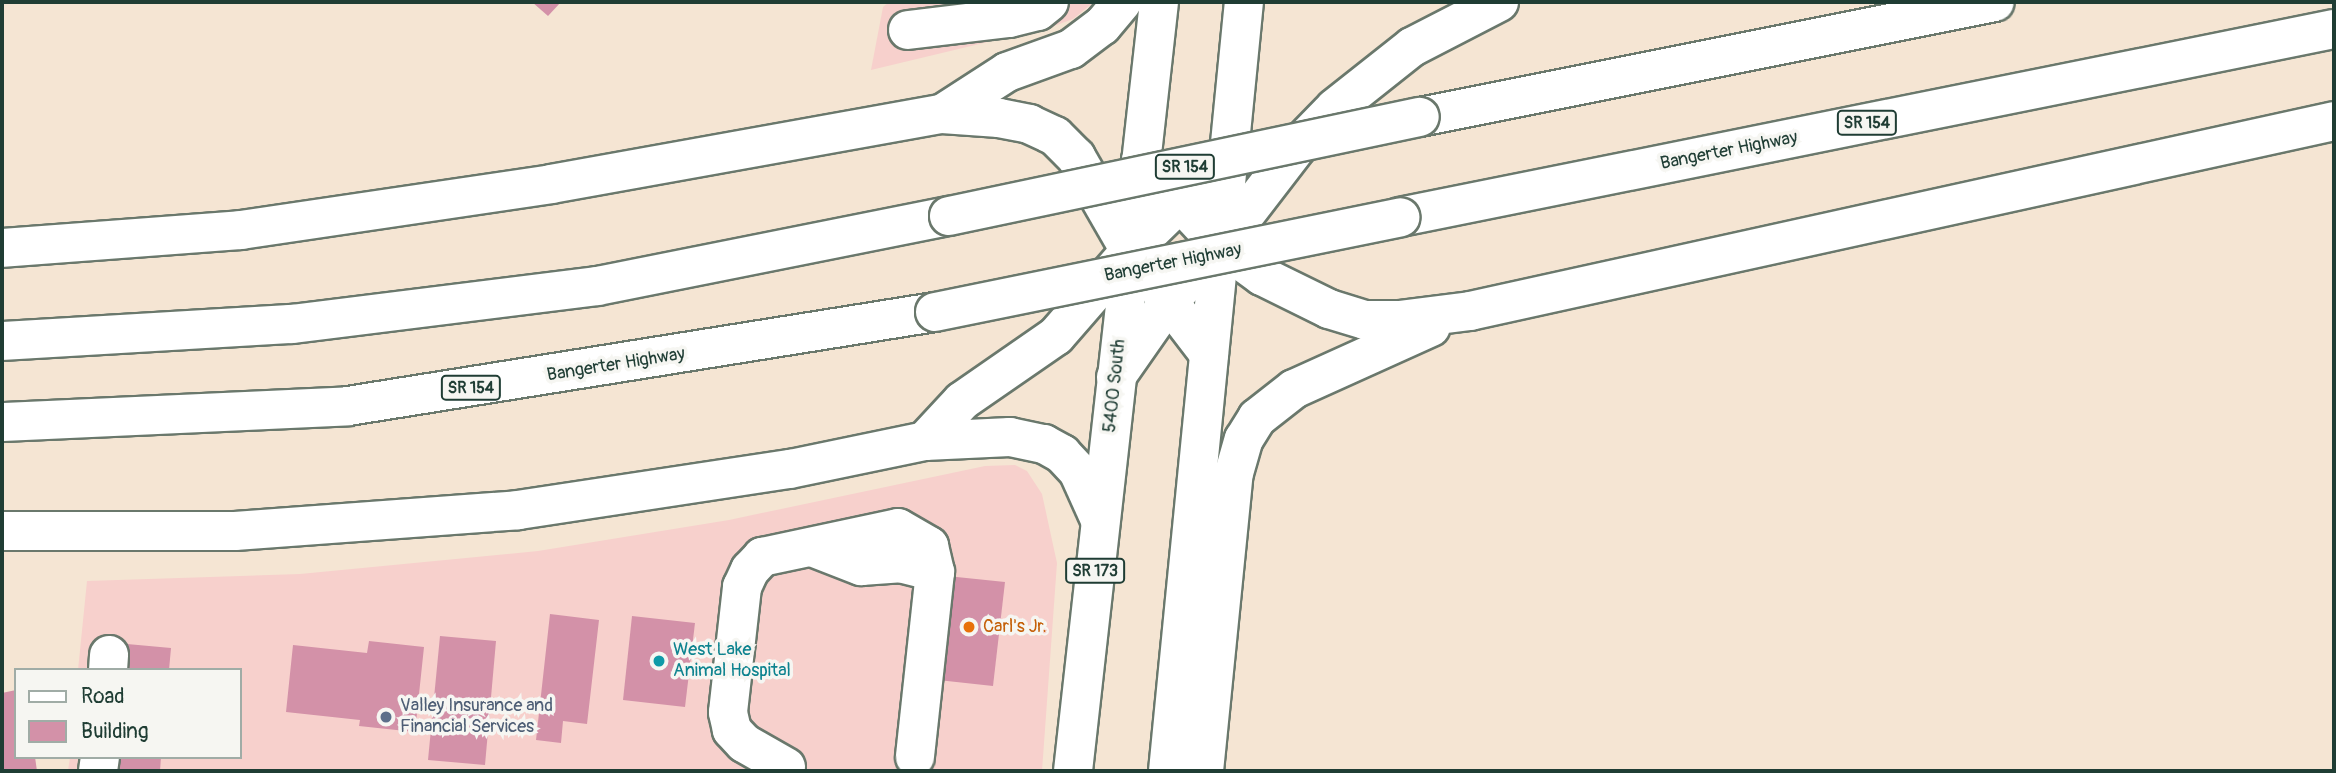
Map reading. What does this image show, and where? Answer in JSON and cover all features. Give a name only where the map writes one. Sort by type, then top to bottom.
[{"type":"main road","points":[[908,30],[1009,18],[1038,11],[1049,2]]},
{"type":"main road","points":[[942,114],[1007,72],[1071,49],[1102,26],[1122,2]]},
{"type":"main road","name":"5400 South","points":[[1073,771],[1159,2]]},
{"type":"main road","points":[[1168,771],[1244,2]]},
{"type":"main road","points":[[1116,377],[1169,302],[1221,246],[1297,147],[1335,108],[1412,47],[1499,2]]},
{"type":"main road","name":"SR 154","points":[[2,341],[292,324],[584,287],[949,216],[1420,117],[1995,2]]},
{"type":"main road","name":"Bangerter Highway","points":[[2,422],[348,406],[624,365],[935,312],[2334,29]]},
{"type":"main road","points":[[2,248],[137,240],[331,217],[551,184],[942,114],[1029,124],[1055,136],[1090,178],[1130,251],[1209,354]]},
{"type":"main road","points":[[1141,160],[1221,246],[1295,295],[1365,320],[1470,311],[2334,121]]},
{"type":"main road","points":[[925,441],[962,401],[1056,336],[1130,251],[1229,154]]},
{"type":"main road","points":[[1204,771],[1234,473],[1256,418],[1326,371],[1470,311]]},
{"type":"main road","points":[[2,531],[235,531],[518,510],[790,469],[925,441],[1010,437],[1044,444],[1078,471],[1100,520]]},
{"type":"main road","points":[[786,767],[744,743],[732,730],[728,712],[742,587],[750,570],[762,557],[906,529],[929,546],[935,572],[915,757]]},
{"type":"shaded area","points":[[889,2],[1094,2],[1073,19],[1054,26],[871,70],[883,7]]},
{"type":"shaded area","points":[[1015,465],[1027,471],[1042,494],[1057,563],[1042,771],[68,771],[70,759],[242,759],[242,668],[78,668],[87,581],[300,574],[538,551],[729,520],[985,466]]},
{"type":"building","points":[[532,2],[561,2],[548,16]]},
{"type":"building","name":"Carl's Jr.","points":[[947,576],[1005,582],[993,686],[938,680]]},
{"type":"building","points":[[550,614],[599,620],[587,724],[563,721],[561,743],[536,740]]},
{"type":"building","name":"West Lake Animal Hospital","points":[[632,616],[695,623],[685,707],[623,700]]},
{"type":"building","points":[[440,636],[496,641],[485,765],[428,760]]},
{"type":"building","points":[[369,641],[424,647],[415,732],[359,726],[360,720],[286,712],[293,645],[367,653]]},
{"type":"building","points":[[127,644],[171,648],[169,668],[124,668]]},
{"type":"building","points":[[14,690],[14,759],[35,759],[37,771],[2,771],[2,693]]},
{"type":"building","points":[[116,759],[161,759],[160,771],[115,771]]},
{"type":"place","name":"Carl's Jr.","points":[[969,627]]},
{"type":"place","name":"West Lake Animal Hospital","points":[[659,661]]},
{"type":"place","name":"Valley Insurance and Financial Services","points":[[386,717]]}]
